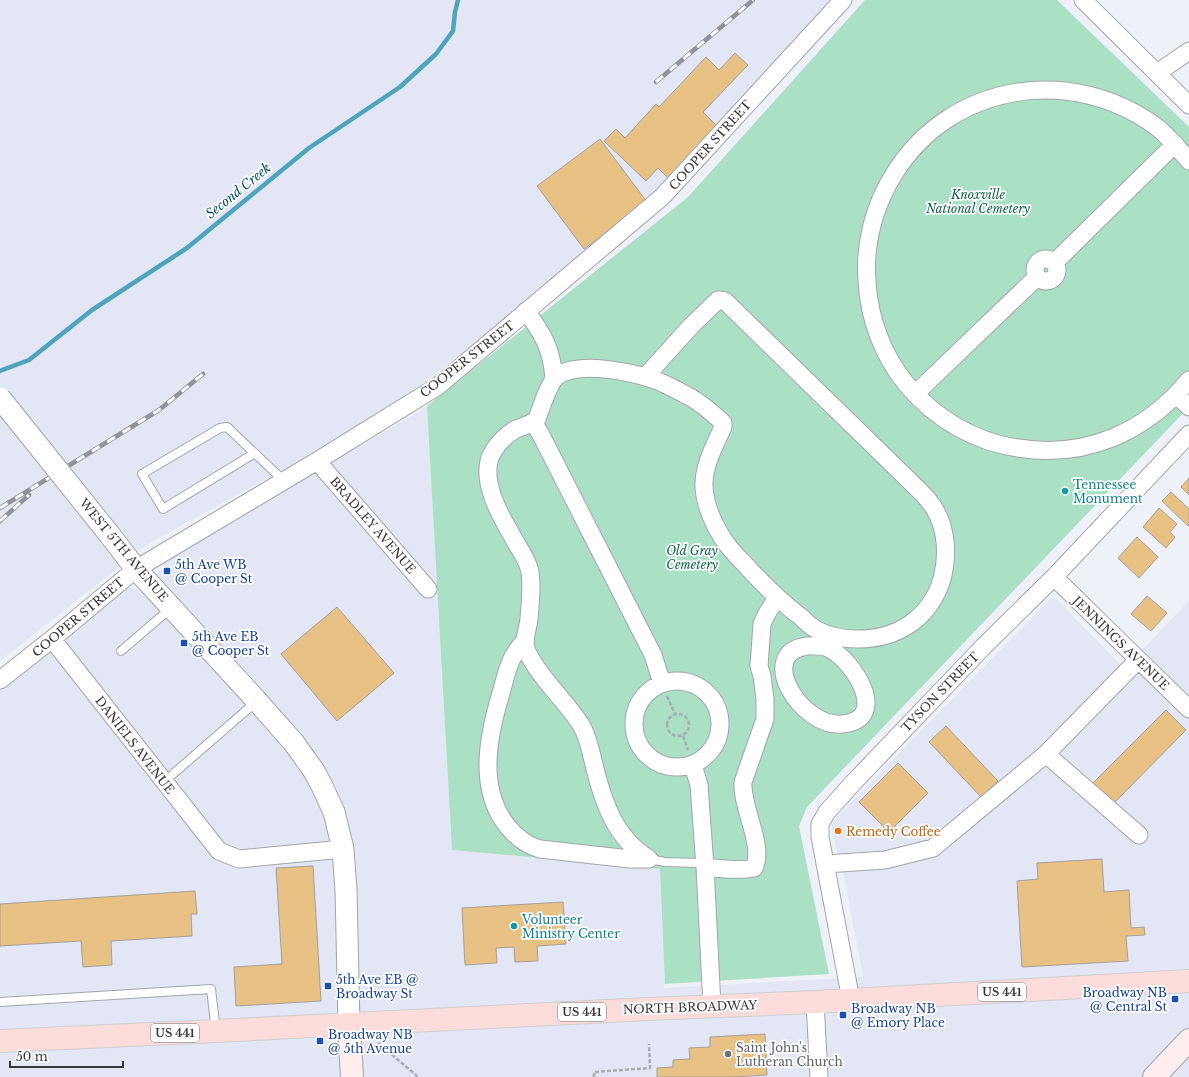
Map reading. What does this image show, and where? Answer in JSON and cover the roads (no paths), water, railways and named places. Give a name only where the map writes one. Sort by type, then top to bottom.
[{"type":"main road","name":"NORTH BROADWAY","points":[[0,1041],[815,1002],[1189,981]]},
{"type":"main road","name":"WEST 5TH AVENUE","points":[[350,1024],[352,1077]]},
{"type":"main road","points":[[1154,1077],[1189,1040]]},
{"type":"street","name":"COOPER STREET","points":[[0,680],[136,569],[284,481],[438,386],[662,197],[843,0]]},
{"type":"street","points":[[1083,0],[1189,105]]},
{"type":"street","points":[[1158,73],[1189,51]]},
{"type":"street","points":[[1189,161],[1175,144],[1159,129],[1140,116],[1120,106],[1092,96],[1078,92],[1033,90],[1010,93],[989,99],[968,107],[942,123],[914,147],[900,165],[878,204],[868,248],[866,271],[869,300],[879,337],[896,370],[915,394],[934,412],[956,427],[980,438],[1006,447],[1032,451],[1052,451],[1085,447],[1111,439],[1135,428],[1157,413],[1177,395],[1189,380]]},
{"type":"street","points":[[915,394],[1037,277],[1044,281],[1052,279],[1057,271],[1054,263],[1175,144]]},
{"type":"street","points":[[554,379],[562,373],[583,369],[607,370],[645,377],[689,396],[723,423],[723,427],[710,456],[704,480],[704,493],[715,524],[726,544],[778,599],[830,642],[837,653],[855,672],[864,688],[866,704],[864,712],[859,719],[850,723],[832,724],[817,718],[797,702],[787,688],[784,671],[786,660],[791,652],[798,647],[830,642],[842,639],[870,639],[886,636],[915,620],[925,611],[938,590],[946,557],[944,533],[935,508],[911,482],[725,301],[718,300],[691,326],[645,377]]},
{"type":"street","points":[[526,311],[542,333],[545,340],[552,362],[554,379],[537,419],[534,423],[508,434],[492,455],[489,469],[491,489],[495,501],[523,554],[530,571],[529,614],[525,640],[526,649],[539,671],[581,726],[604,800],[613,821],[630,844],[649,859]]},
{"type":"street","points":[[1177,395],[1189,407]]},
{"type":"street","name":"WEST 5TH AVENUE","points":[[0,398],[136,569],[257,701],[294,743],[314,771],[334,812],[343,849],[346,890],[350,1024]]},
{"type":"street","points":[[534,423],[542,435],[653,655],[662,683]]},
{"type":"street","name":"TYSON STREET","points":[[851,1000],[820,837],[820,824],[827,812],[979,652],[1054,577],[1189,434]]},
{"type":"street","name":"BRADLEY AVENUE","points":[[317,461],[428,589]]},
{"type":"street","name":"JENNINGS AVENUE","points":[[1054,577],[1189,709]]},
{"type":"street","points":[[705,867],[721,869],[749,869],[754,868],[756,863],[756,842],[743,788],[746,770],[765,719],[764,693],[759,666],[762,624],[773,604],[778,599]]},
{"type":"street","name":"DANIELS AVENUE","points":[[52,639],[218,851],[239,859],[343,849]]},
{"type":"street","points":[[525,640],[514,656],[507,673],[495,713],[490,740],[488,769],[491,792],[498,812],[517,836],[535,848],[649,859]]},
{"type":"street","points":[[825,864],[885,860],[933,848],[1046,754],[1138,660]]},
{"type":"street","points":[[675,680],[689,682],[701,687],[711,696],[718,708],[720,722],[719,735],[714,748],[704,758],[693,765],[679,767],[666,766],[659,763],[643,751],[636,739],[634,726],[635,712],[641,700],[650,690],[662,683],[675,680]]},
{"type":"street","points":[[1046,754],[1138,835]]},
{"type":"street","points":[[693,765],[699,785],[712,1006]]},
{"type":"street","points":[[815,1002],[819,1077]]},
{"type":"lane","points":[[255,453],[163,509],[142,474],[220,428],[227,427],[255,453],[284,481]]},
{"type":"lane","points":[[121,651],[171,607]]},
{"type":"lane","points":[[173,774],[257,701]]},
{"type":"lane","points":[[649,859],[670,862],[699,863],[705,867]]},
{"type":"lane","points":[[0,1002],[211,990],[216,1031]]},
{"type":"waterway","name":"Second Creek","points":[[0,371],[29,360],[92,310],[187,248],[309,148],[400,87],[436,54],[453,31],[458,0]]},
{"type":"railway","points":[[656,82],[753,0]]},
{"type":"railway","points":[[0,508],[159,410],[203,374]]},
{"type":"railway","points":[[0,521],[29,495]]},
{"type":"place","name":"Tennessee Monument","points":[[1065,491]]},
{"type":"place","name":"5th Ave WB @ Cooper St","points":[[167,571]]},
{"type":"place","name":"5th Ave EB @ Cooper St","points":[[184,643]]},
{"type":"place","name":"Remedy Coffee","points":[[838,831]]},
{"type":"place","name":"Volunteer Ministry Center","points":[[514,926]]},
{"type":"place","name":"5th Ave EB @ Broadway St","points":[[328,986]]},
{"type":"place","name":"Broadway NB @ Central St","points":[[1175,999]]},
{"type":"place","name":"Broadway NB @ Emory Place","points":[[843,1015]]},
{"type":"place","name":"Broadway NB @ 5th Avenue","points":[[320,1041]]},
{"type":"place","name":"Saint John's Lutheran Church","points":[[728,1054]]},
{"type":"park label","name":"Knoxville National Cemetery","points":[[978,201]]},
{"type":"park label","name":"Old Gray Cemetery","points":[[692,557]]}]
